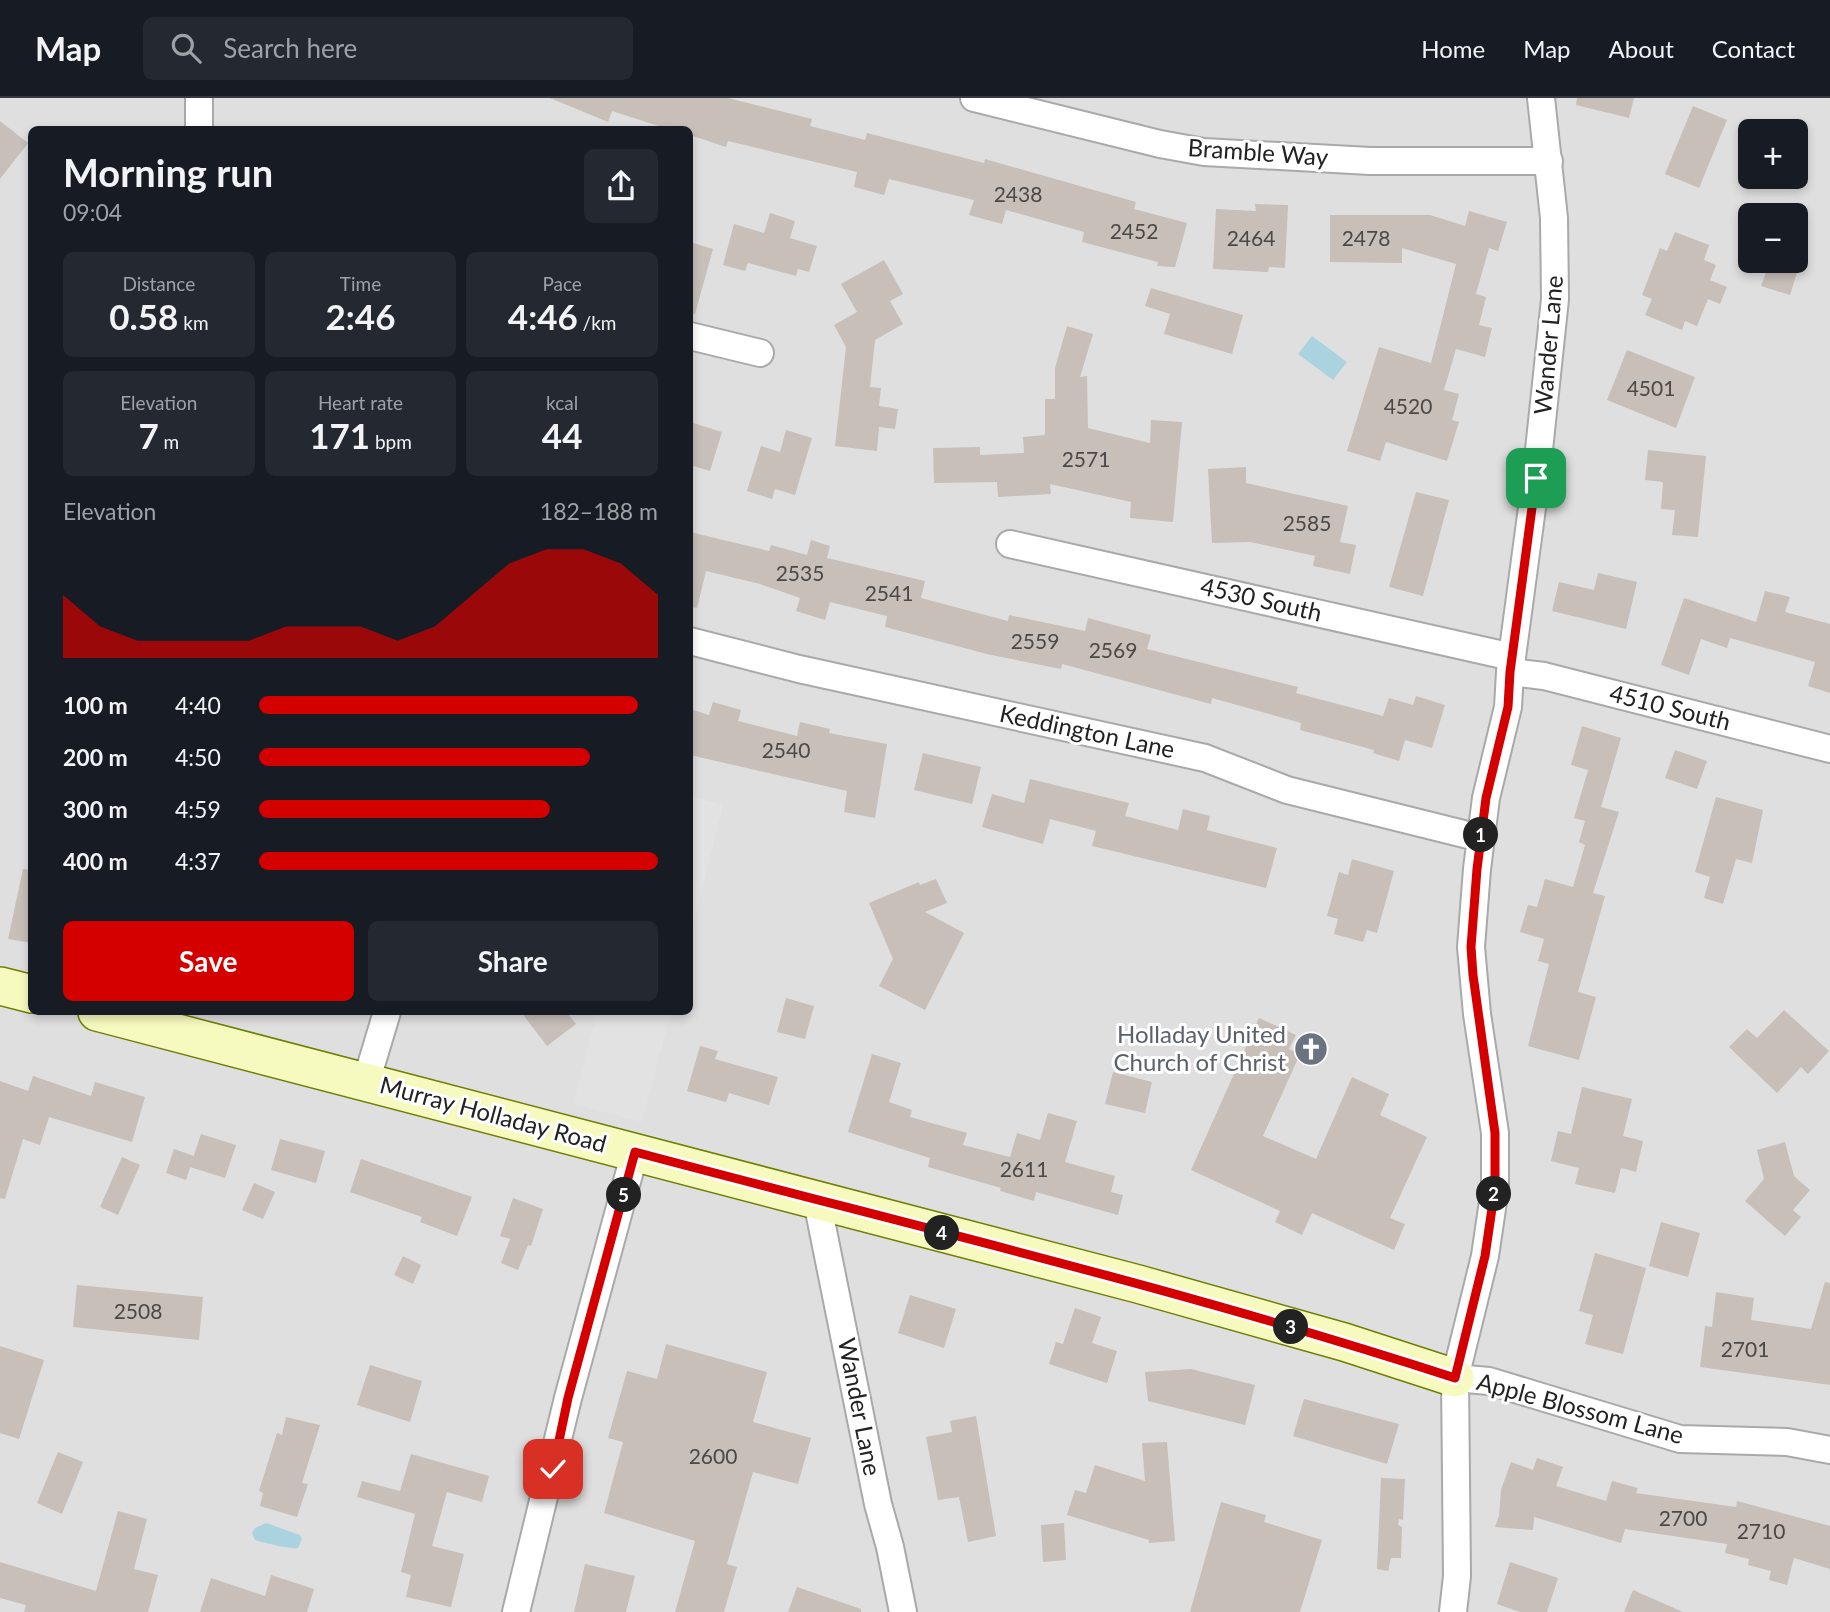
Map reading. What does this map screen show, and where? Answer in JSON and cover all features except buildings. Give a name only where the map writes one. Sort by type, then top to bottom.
[{"type":"street","points":[[199,126],[200,98]]},
{"type":"street","name":"Bramble Way","points":[[974,98],[1203,152],[1370,161],[1549,161]]},
{"type":"street","name":"Wander Lane","points":[[1453,1612],[1457,1576],[1455,1378],[1485,1256],[1495,1188],[1495,1133],[1477,1014],[1471,947],[1486,798],[1506,719],[1555,299],[1554,218],[1542,98]]},
{"type":"street","points":[[693,337],[760,353]]},
{"type":"street","name":"4530 South","points":[[1010,544],[1511,664]]},
{"type":"street","name":"Keddington Lane","points":[[693,642],[812,671],[1205,758],[1287,790],[1480,838]]},
{"type":"street","name":"4510 South","points":[[1511,664],[1544,676],[1830,749]]},
{"type":"street","points":[[0,986],[28,993]]},
{"type":"street","name":"Murray Holladay Road","points":[[121,1015],[154,1019],[366,1082],[1256,1317],[1455,1378]]},
{"type":"street","points":[[366,1082],[386,1015]]},
{"type":"street","points":[[516,1612],[553,1469],[568,1398],[635,1152]]},
{"type":"street","name":"Wander Lane","points":[[817,1201],[878,1504],[903,1612]]},
{"type":"street","name":"Apple Blossom Lane","points":[[1455,1378],[1489,1381],[1681,1439],[1787,1442],[1830,1450]]},
{"type":"shaded area","points":[[0,98],[1830,98],[1830,1612],[0,1612]]},
{"type":"shaded area","points":[[693,797],[723,805],[693,926]]},
{"type":"shaded area","points":[[596,1015],[670,1015],[642,1122],[573,1104]]},
{"type":"water","points":[[1312,336],[1347,362],[1333,380],[1298,354]]},
{"type":"water","points":[[266,1523],[300,1535],[302,1539],[298,1548],[255,1540],[252,1533],[255,1528]]},
{"type":"place","name":"Holladay United Church of Christ","points":[[1311,1049]]},
{"type":"route","points":[[553,1469],[568,1398],[635,1152],[1138,1284],[1344,1342],[1455,1378],[1485,1256],[1495,1188],[1495,1133],[1477,1014],[1471,947],[1477,869],[1486,798],[1499,755],[1508,707],[1510,672],[1536,478]]}]
